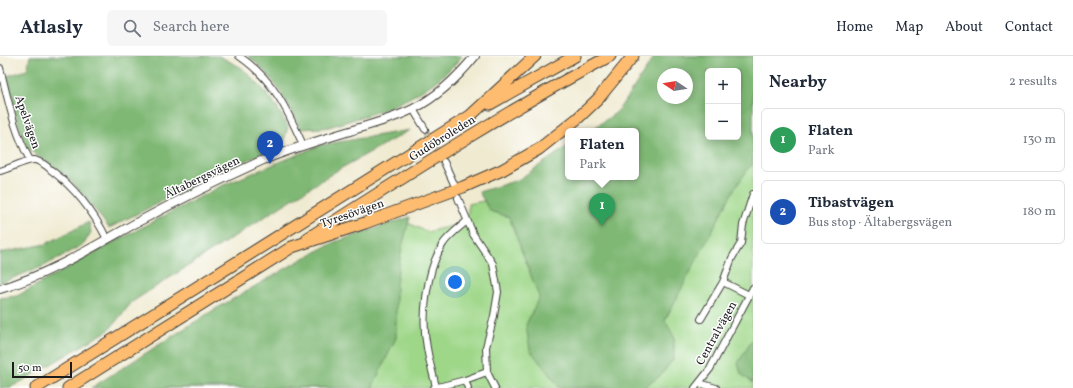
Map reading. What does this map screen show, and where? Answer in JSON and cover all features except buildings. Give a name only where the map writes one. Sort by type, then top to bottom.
[{"type":"highway","name":"Tyresövägen","points":[[36,388],[470,116],[535,56]]},
{"type":"highway","name":"Gudöbroleden","points":[[470,116],[575,56]]},
{"type":"highway","name":"Gudöbroleden","points":[[292,248],[489,124],[575,74],[610,56]]},
{"type":"highway","name":"Tyresövägen","points":[[565,128],[598,99],[633,57]]},
{"type":"highway","name":"Tyresövägen","points":[[68,388],[292,248],[464,187],[502,170],[539,149],[565,128]]},
{"type":"street","points":[[239,56],[253,67],[276,92],[288,112],[303,145]]},
{"type":"street","name":"Ältabergsvägen","points":[[0,289],[40,274],[197,192],[260,162],[303,145],[378,122],[413,109],[443,89],[475,56]]},
{"type":"street","name":"Apelvägen","points":[[0,68],[13,119],[30,160]]},
{"type":"street","points":[[413,109],[425,129]]},
{"type":"street","points":[[0,171],[30,160],[36,160],[45,165],[62,178],[83,200],[107,240]]},
{"type":"street","points":[[444,162],[454,184]]},
{"type":"street","points":[[701,319],[723,282],[732,258],[741,243],[743,225],[753,194]]},
{"type":"street","points":[[458,198],[473,234],[492,264],[498,292],[494,316],[486,347],[487,372],[495,388]]},
{"type":"street","points":[[467,221],[444,242],[436,256],[428,285],[425,319],[427,347],[434,388],[465,380],[487,372]]},
{"type":"street","points":[[723,282],[749,295]]},
{"type":"street","name":"Centralvägen","points":[[697,385],[710,368],[753,288]]},
{"type":"street","points":[[465,380],[468,388]]},
{"type":"street","points":[[697,385],[716,388]]},
{"type":"green space","points":[[30,56],[219,56],[242,68],[275,104],[288,127],[283,144],[202,181],[109,228],[68,178],[30,150],[27,146],[18,122],[7,76],[27,70]]},
{"type":"green space","points":[[248,56],[462,56],[440,78],[415,95],[401,102],[373,113],[329,127],[301,129],[279,90],[265,72]]},
{"type":"green space","points":[[655,56],[753,56],[753,165],[750,166],[732,193],[665,320],[674,337],[674,358],[660,376],[643,388],[560,388],[530,350],[526,325],[539,297],[509,217],[490,211],[479,192],[518,180],[565,148],[565,180],[639,180],[639,128],[594,128],[617,112]]},
{"type":"green space","points":[[682,56],[753,56],[753,388],[139,388],[406,222],[427,232],[456,225],[468,213],[468,204],[484,201],[490,211],[565,178],[565,180],[639,180],[638,128],[658,104],[693,104],[693,68],[685,68]]},
{"type":"green space","points":[[410,130],[336,171],[132,302],[109,330],[17,384],[8,388],[0,388],[0,298],[17,296],[120,239],[219,187],[321,145]]},
{"type":"green space","points":[[410,217],[402,247],[396,284],[396,338],[372,388],[91,388],[212,311],[304,258],[335,242]]},
{"type":"green space","points":[[89,222],[91,232],[84,244],[44,266],[0,283],[0,253],[46,244]]},
{"type":"green space","points":[[753,339],[753,383],[741,374],[738,363]]},
{"type":"tunnel","points":[[425,129],[441,157]]},
{"type":"place","name":"Tibastvägen","points":[[270,164]]},
{"type":"place","name":"Flaten","points":[[602,226]]}]
